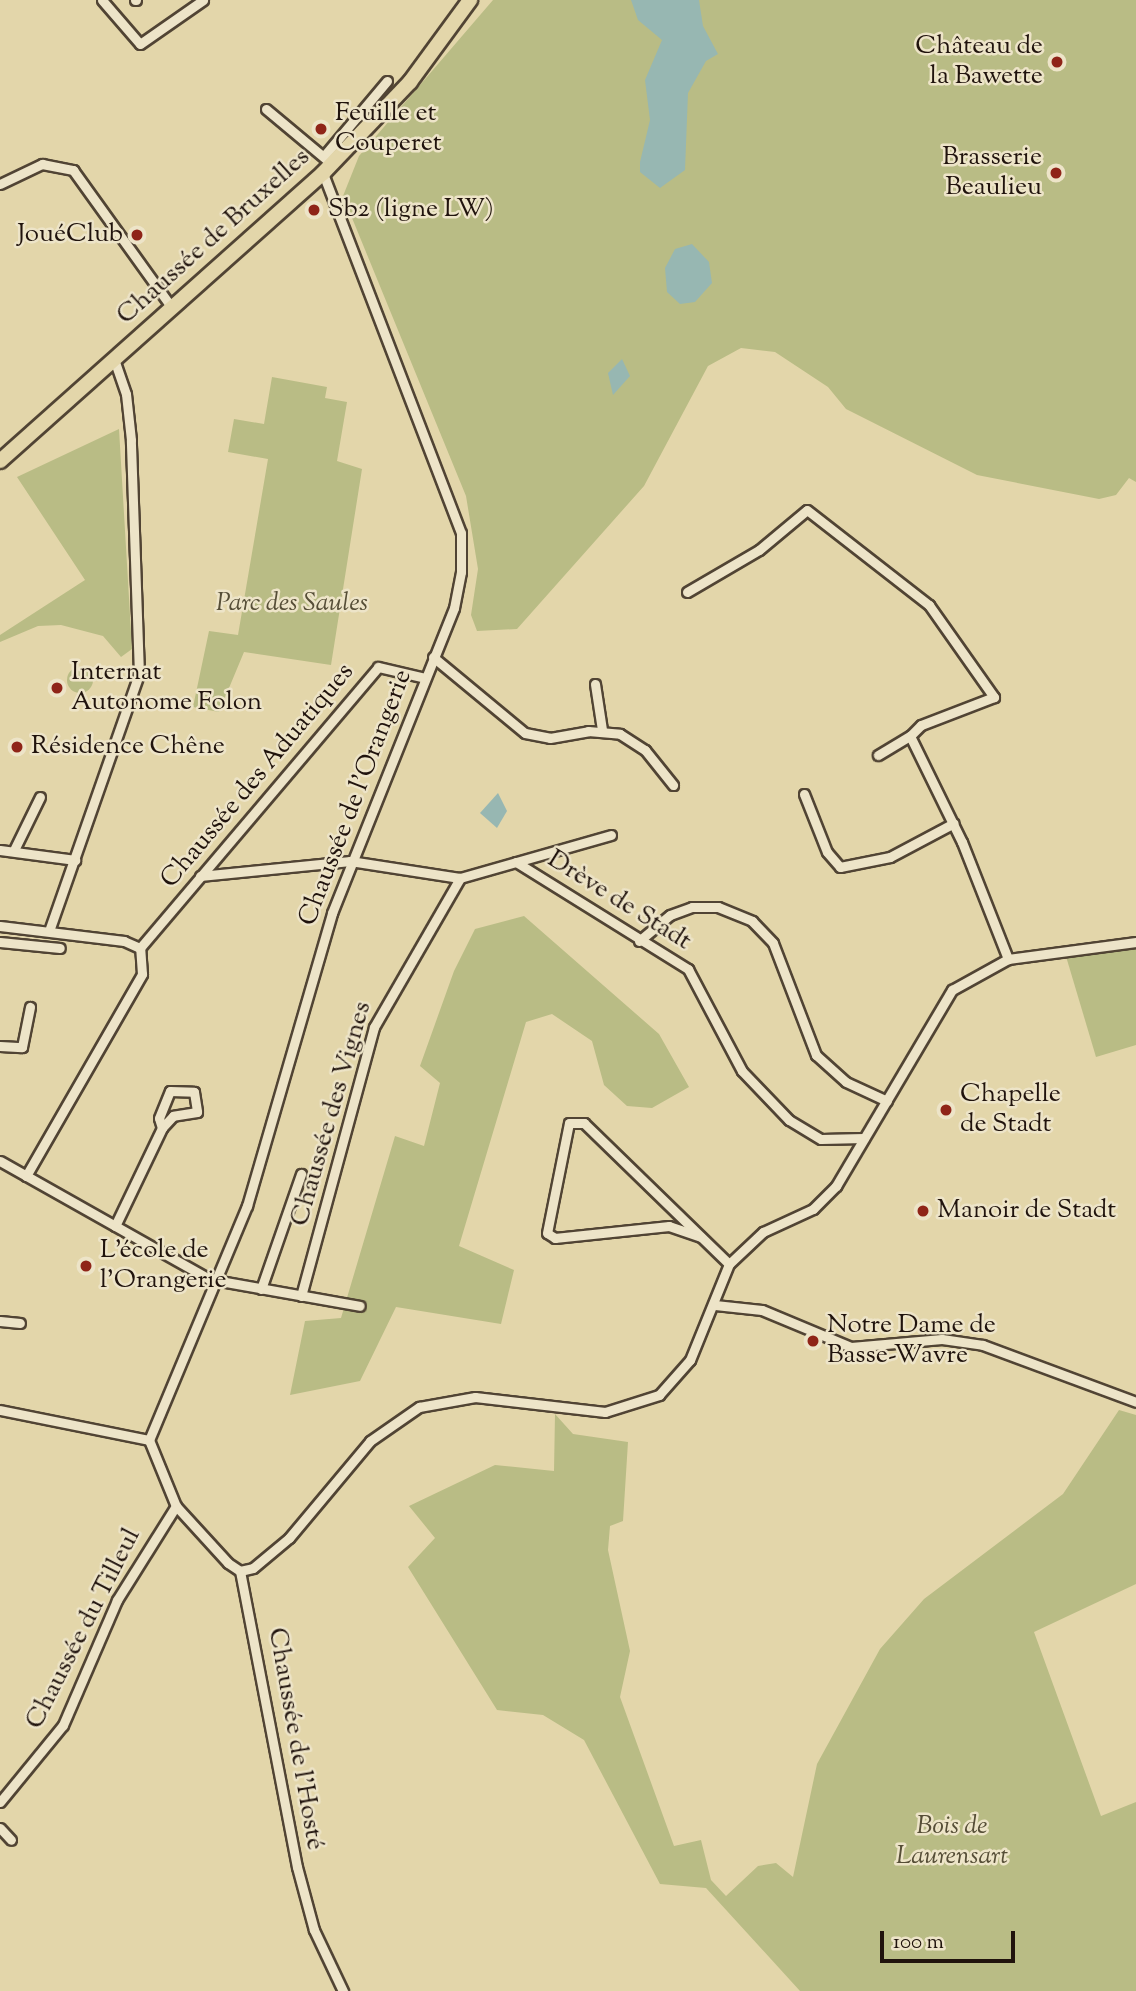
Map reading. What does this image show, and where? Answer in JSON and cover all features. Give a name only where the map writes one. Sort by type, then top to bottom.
[{"type":"main road","name":"Chaussée de Bruxelles","points":[[0,461],[172,308],[326,165],[410,82],[470,0]]},
{"type":"street","points":[[102,0],[140,44],[203,0]]},
{"type":"street","points":[[266,109],[326,165],[387,81]]},
{"type":"street","points":[[0,184],[42,164],[73,170],[172,308]]},
{"type":"street","name":"Chaussée de l'Orangerie","points":[[149,1440],[256,1177],[350,861],[459,589],[461,533],[326,165]]},
{"type":"street","points":[[49,931],[139,674],[131,440],[125,385],[114,359]]},
{"type":"street","points":[[687,592],[759,550],[799,512],[814,512],[921,596],[993,693],[990,702],[921,725],[910,736],[878,755]]},
{"type":"street","points":[[433,657],[532,736],[602,730],[638,744],[673,785]]},
{"type":"street","name":"Chaussée des Aduatiques","points":[[140,948],[378,667],[425,678]]},
{"type":"street","points":[[595,684],[602,730]]},
{"type":"street","points":[[910,736],[954,823],[1008,959]]},
{"type":"street","points":[[804,794],[827,852],[840,867],[890,856],[954,823]]},
{"type":"street","points":[[14,850],[40,797]]},
{"type":"street","points":[[200,876],[350,861],[460,878],[611,835]]},
{"type":"street","points":[[0,850],[75,860]]},
{"type":"street","name":"Drève de Stadt","points":[[516,862],[583,899],[639,941],[692,972],[742,1071],[789,1120],[821,1139],[864,1138]]},
{"type":"street","name":"Chaussée des Vignes","points":[[301,1296],[374,1027],[460,878]]},
{"type":"street","points":[[639,941],[692,907],[718,907],[752,921],[773,943],[816,1055],[846,1082],[887,1101]]},
{"type":"street","points":[[0,926],[49,931],[140,948],[142,974],[26,1176]]},
{"type":"street","points":[[16,943],[17,928]]},
{"type":"street","points":[[35,945],[37,930]]},
{"type":"street","points":[[0,942],[60,948]]},
{"type":"street","points":[[0,1410],[149,1440],[176,1506],[240,1571],[285,1543],[363,1448],[411,1412],[463,1397],[586,1412],[638,1406],[681,1374],[715,1305],[729,1264],[763,1232],[826,1199],[887,1101],[945,998],[1008,959],[1136,942]]},
{"type":"street","points":[[0,1046],[22,1047],[30,1007]]},
{"type":"street","points":[[115,1226],[162,1128],[173,1116],[197,1112],[194,1093],[170,1091],[159,1118],[162,1128]]},
{"type":"street","points":[[701,1237],[670,1226],[555,1238],[547,1233],[569,1123],[584,1123],[729,1264]]},
{"type":"street","points":[[0,1161],[216,1280],[360,1306]]},
{"type":"street","points":[[261,1289],[300,1174]]},
{"type":"street","points":[[715,1305],[762,1310],[851,1347],[942,1339],[983,1345],[1136,1402]]},
{"type":"street","points":[[0,1321],[20,1323]]},
{"type":"street","name":"Chaussée du Tilleul","points":[[0,1802],[64,1725],[117,1600],[176,1506]]},
{"type":"street","name":"Chaussée de l'Hosté","points":[[240,1571],[270,1752],[302,1891],[342,1991]]},
{"type":"street","points":[[0,1828],[11,1840]]},
{"type":"green space","points":[[493,0],[1136,0],[1136,482],[1129,478],[1116,495],[1099,499],[977,475],[846,409],[828,387],[775,352],[741,348],[708,366],[644,486],[517,629],[477,631],[471,615],[478,569],[466,496],[343,196],[359,156]]},
{"type":"green space","name":"Parc des Saules","points":[[272,377],[327,387],[325,398],[347,402],[337,461],[362,469],[331,665],[244,652],[219,712],[193,707],[209,631],[238,635],[268,459],[228,452],[234,419],[264,424]]},
{"type":"green space","points":[[119,429],[132,649],[121,657],[103,636],[61,625],[38,626],[0,642],[0,635],[85,580],[17,477]]},
{"type":"green space","points":[[80,667],[89,671],[93,680],[89,689],[80,693],[71,689],[67,680],[71,671]]},
{"type":"green space","points":[[524,916],[659,1034],[689,1087],[652,1108],[627,1106],[604,1085],[592,1041],[552,1014],[526,1022],[459,1246],[514,1270],[501,1324],[396,1307],[360,1381],[290,1395],[305,1321],[341,1318],[395,1136],[424,1146],[440,1083],[420,1066],[454,971],[475,929]]},
{"type":"green space","points":[[1136,945],[1136,1045],[1096,1057],[1065,953]]},
{"type":"green space","name":"Bois de Laurensart","points":[[1119,1410],[1136,1415],[1136,1584],[1034,1632],[1101,1816],[1136,1802],[1136,1991],[800,1991],[706,1888],[660,1884],[584,1740],[543,1715],[497,1710],[408,1567],[435,1538],[409,1506],[495,1465],[554,1471],[555,1414],[573,1434],[628,1442],[623,1521],[610,1526],[608,1550],[630,1651],[620,1697],[674,1846],[701,1840],[711,1880],[726,1896],[758,1866],[776,1863],[793,1877],[817,1764],[880,1649],[924,1599],[1063,1494]]},
{"type":"water","points":[[631,0],[699,0],[703,26],[718,54],[706,61],[688,93],[685,170],[660,188],[640,172],[640,162],[650,120],[645,80],[662,40],[638,20]]},
{"type":"water","points":[[692,244],[709,262],[712,283],[695,302],[680,304],[667,292],[665,268],[675,249]]},
{"type":"water","points":[[622,359],[630,376],[613,395],[608,373]]},
{"type":"water","points":[[498,793],[507,811],[497,828],[480,813]]},
{"type":"place","name":"Château de la Bawette","points":[[1057,62]]},
{"type":"place","name":"Feuille et Couperet","points":[[321,129]]},
{"type":"place","name":"Brasserie Beaulieu","points":[[1056,173]]},
{"type":"place","name":"Sb2 (ligne LW)","points":[[314,210]]},
{"type":"place","name":"JouéClub","points":[[137,235]]},
{"type":"place","name":"Internat Autonome Folon","points":[[57,688]]},
{"type":"place","name":"Résidence Chêne","points":[[17,747]]},
{"type":"place","name":"Chapelle de Stadt","points":[[946,1110]]},
{"type":"place","name":"Manoir de Stadt","points":[[923,1211]]},
{"type":"place","name":"L'école de l'Orangerie","points":[[86,1266]]},
{"type":"place","name":"Notre Dame de Basse-Wavre","points":[[813,1341]]}]
